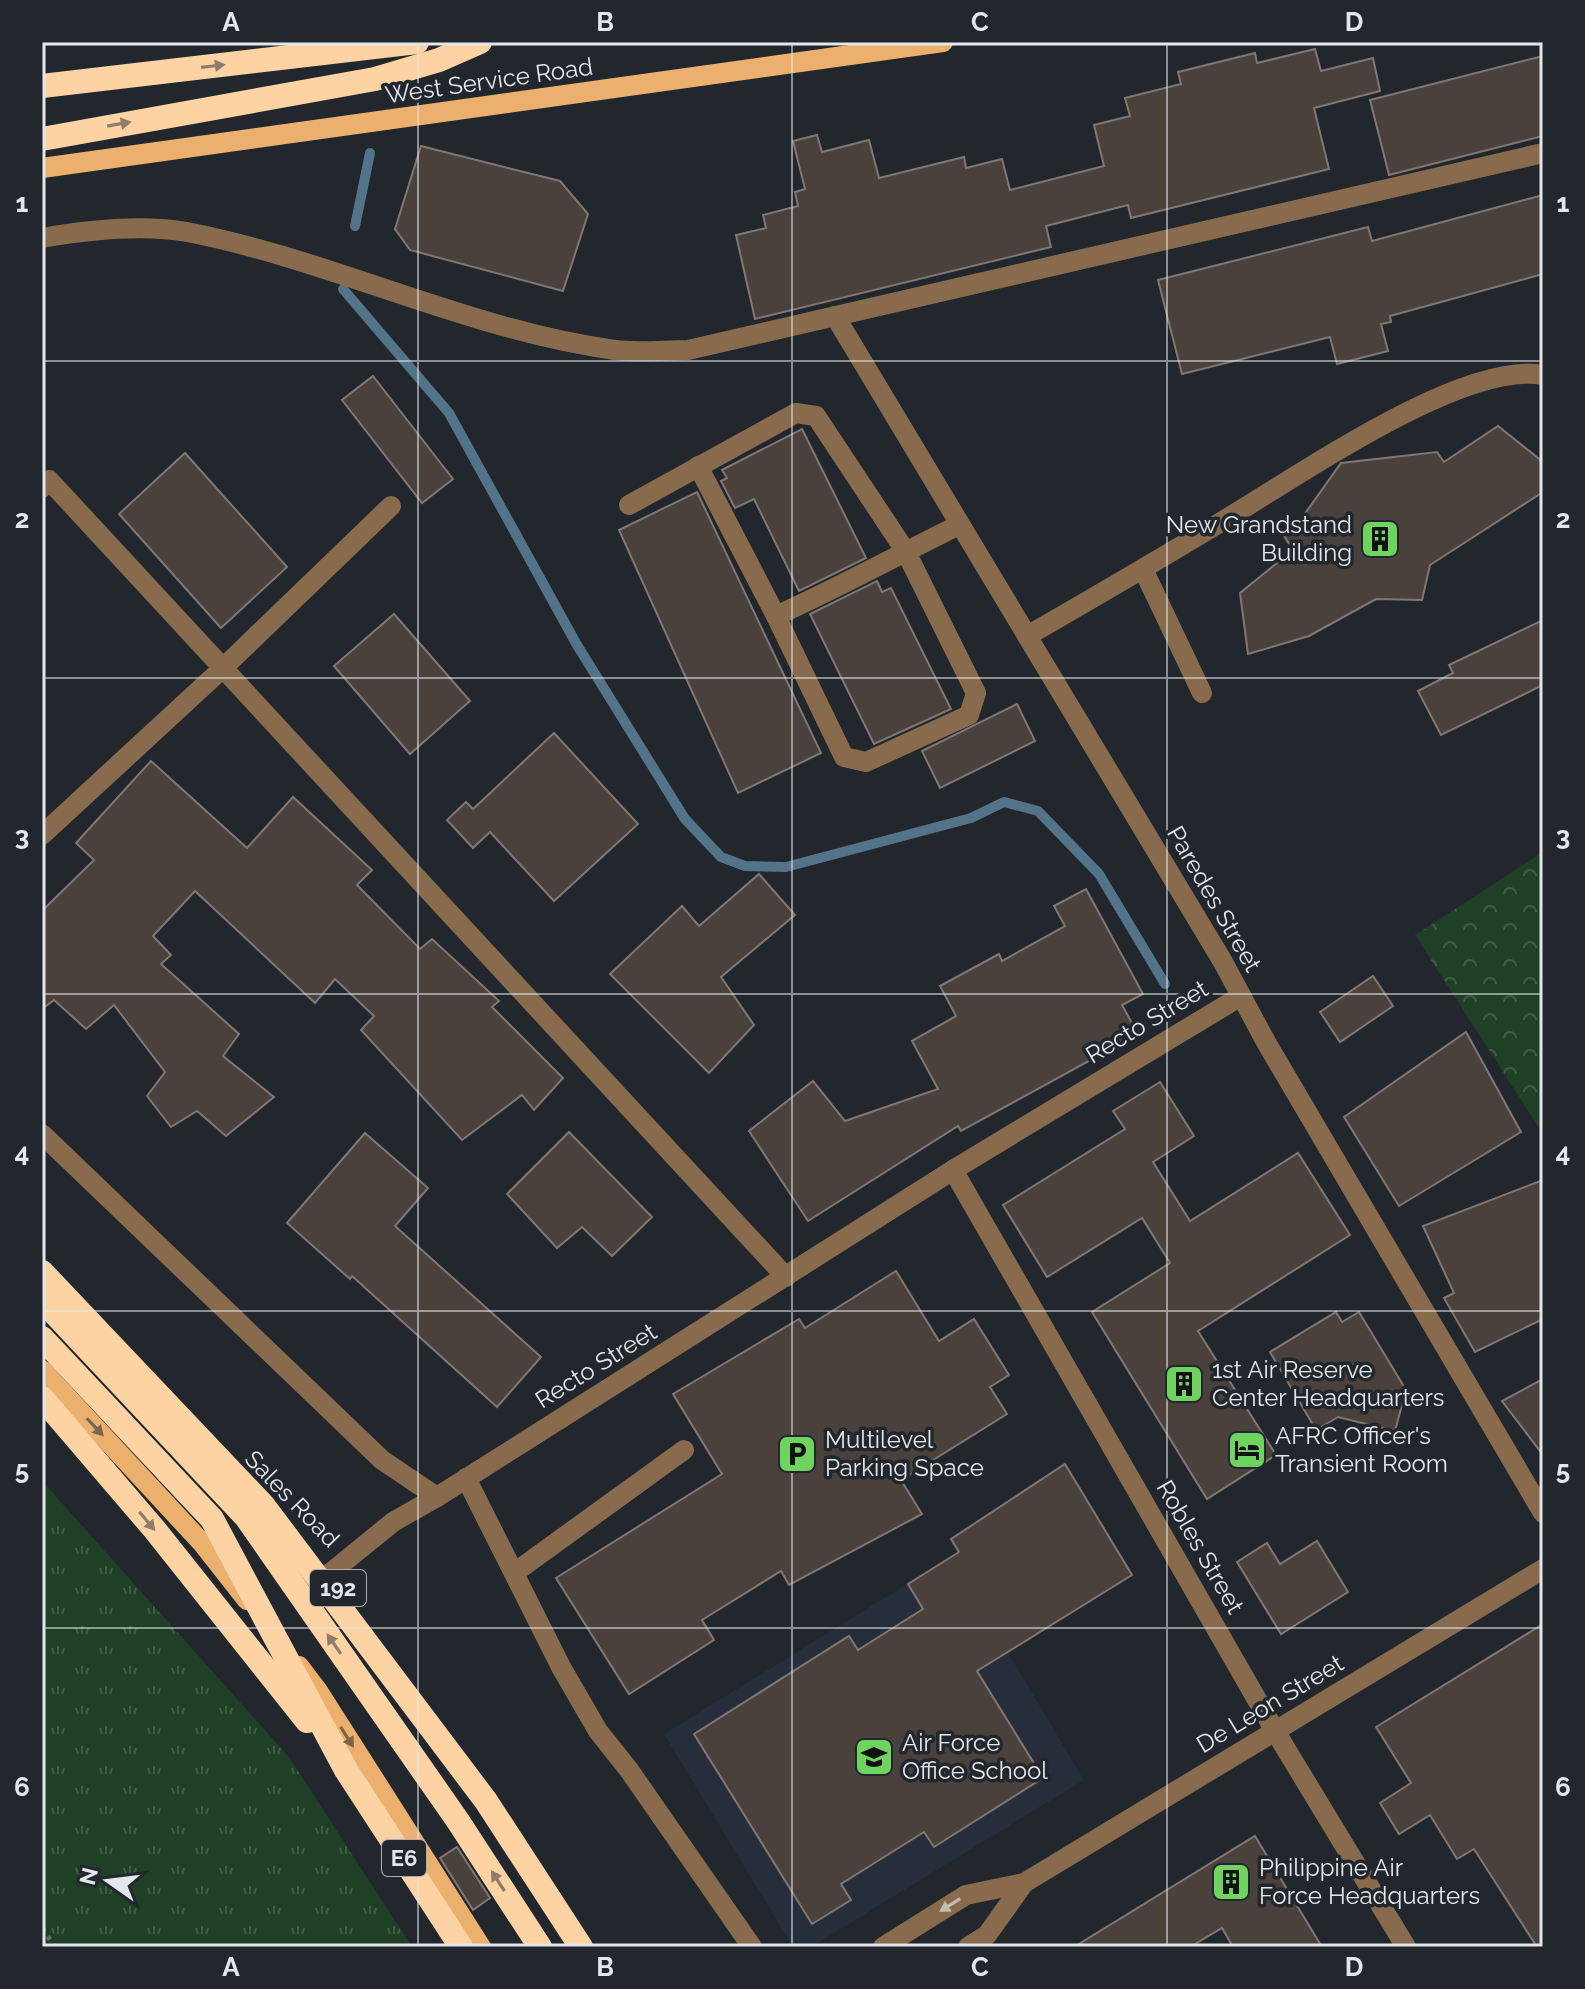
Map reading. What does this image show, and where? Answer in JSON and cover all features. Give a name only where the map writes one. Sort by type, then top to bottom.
[{"type":"highway","points":[[42,86],[417,42]]},
{"type":"highway","points":[[42,139],[375,79],[439,60],[480,42]]},
{"type":"highway","points":[[42,1275],[263,1505],[486,1801],[581,1947]]},
{"type":"highway","points":[[42,1300],[246,1517],[458,1821],[540,1947]]},
{"type":"highway","points":[[42,1338],[212,1519],[346,1770]]},
{"type":"highway","points":[[42,1398],[155,1530],[346,1770]]},
{"type":"highway","name":"E6","points":[[346,1770],[461,1947]]},
{"type":"main road","name":"West Service Road","points":[[42,168],[943,42]]},
{"type":"main road","name":"Sales Road","points":[[42,1275],[328,1575],[380,1642],[573,1947]]},
{"type":"main road","points":[[42,1370],[203,1544],[318,1691],[481,1947]]},
{"type":"lane","points":[[42,238],[91,229],[185,232],[322,269],[517,329],[616,350],[688,350],[1543,153]]},
{"type":"lane","name":"Paredes Street","points":[[835,316],[1241,996],[1543,1513]]},
{"type":"lane","points":[[1027,636],[1405,413],[1473,385],[1526,373],[1543,375]]},
{"type":"lane","points":[[629,505],[698,466],[796,413],[816,416],[906,552],[976,693],[969,715],[866,762],[844,757],[776,616],[698,466]]},
{"type":"lane","points":[[42,488],[49,480],[786,1277]]},
{"type":"lane","points":[[42,835],[223,668],[391,506]]},
{"type":"lane","points":[[776,616],[959,525]]},
{"type":"lane","points":[[1143,569],[1202,693]]},
{"type":"lane","name":"Recto Street","points":[[328,1575],[393,1522],[953,1170],[1241,996]]},
{"type":"lane","points":[[42,1134],[382,1460],[437,1497]]},
{"type":"lane","name":"Robles Street","points":[[953,1170],[1275,1731],[1406,1947]]},
{"type":"lane","points":[[514,1573],[684,1450]]},
{"type":"lane","points":[[466,1478],[598,1731],[629,1770],[752,1947]]},
{"type":"lane","name":"De Leon Street","points":[[883,1947],[966,1895],[1024,1883],[1543,1569]]},
{"type":"lane","name":"De Leon Street","points":[[968,1947],[987,1935],[1024,1883]]},
{"type":"path","points":[[42,1928],[55,1947]]},
{"type":"shaded area","name":"Air Force Office School","points":[[951,1557],[1084,1780],[811,1947],[793,1947],[664,1734]]},
{"type":"green space","points":[[1543,852],[1543,1134],[1415,935]]},
{"type":"green space","points":[[42,1481],[289,1757],[412,1947],[42,1947]]},
{"type":"building","points":[[1315,49],[1321,71],[1373,58],[1380,91],[1314,108],[1329,169],[1131,218],[1128,205],[1046,226],[1051,247],[755,319],[736,235],[766,228],[763,215],[798,206],[795,192],[805,189],[793,141],[817,135],[822,152],[869,140],[879,178],[964,157],[966,168],[1002,159],[1010,190],[1104,166],[1094,125],[1130,116],[1125,98],[1181,84],[1178,72],[1255,53],[1257,63]]},
{"type":"building","points":[[1543,56],[1543,136],[1389,175],[1370,100]]},
{"type":"building","points":[[421,146],[560,181],[588,214],[563,291],[410,250],[395,229]]},
{"type":"building","points":[[1543,195],[1543,274],[1390,316],[1391,322],[1381,324],[1388,351],[1337,364],[1330,337],[1182,374],[1158,280],[1368,227],[1372,241]]},
{"type":"building","points":[[373,376],[453,479],[422,503],[342,400]]},
{"type":"building","name":"New Grandstand Building","points":[[1498,426],[1543,462],[1543,492],[1430,565],[1422,600],[1376,599],[1309,636],[1248,654],[1240,593],[1293,550],[1284,536],[1294,529],[1341,463],[1437,452],[1444,462]]},
{"type":"building","points":[[802,429],[866,558],[799,591],[754,499],[735,508],[721,481],[727,478],[722,470]]},
{"type":"building","points":[[185,453],[287,567],[221,628],[119,514]]},
{"type":"building","points":[[697,492],[821,753],[738,793],[619,530]]},
{"type":"building","points":[[877,581],[882,592],[891,588],[951,709],[874,744],[810,614]]},
{"type":"building","points":[[394,614],[470,701],[410,754],[334,666]]},
{"type":"building","points":[[1543,620],[1543,685],[1441,735],[1418,691],[1453,673],[1449,665]]},
{"type":"building","points":[[1017,704],[1035,741],[940,788],[922,751]]},
{"type":"building","points":[[554,733],[638,824],[554,901],[490,832],[473,848],[447,820],[466,802],[473,809]]},
{"type":"building","points":[[151,761],[247,848],[293,797],[372,870],[357,885],[420,949],[432,939],[499,1001],[492,1007],[563,1078],[534,1110],[522,1095],[462,1140],[361,1030],[374,1016],[335,979],[315,1003],[195,891],[153,936],[171,955],[161,964],[239,1034],[223,1056],[274,1097],[226,1136],[197,1111],[171,1127],[147,1096],[165,1072],[114,1005],[86,1029],[54,1000],[42,1009],[42,911],[94,860],[76,843]]},
{"type":"building","points":[[759,874],[795,915],[721,977],[754,1025],[709,1073],[610,974],[682,906],[699,926]]},
{"type":"building","points":[[1086,889],[1143,994],[1122,1005],[1138,1034],[961,1131],[958,1126],[808,1221],[749,1131],[813,1081],[845,1121],[938,1089],[912,1041],[956,1016],[940,986],[999,954],[1002,961],[1065,926],[1054,906]]},
{"type":"building","points":[[1373,976],[1393,1006],[1340,1042],[1320,1012]]},
{"type":"building","points":[[1466,1032],[1521,1132],[1399,1206],[1344,1117]]},
{"type":"building","points":[[1160,1082],[1194,1136],[1153,1162],[1190,1221],[1298,1153],[1350,1235],[1198,1331],[1276,1455],[1207,1499],[1092,1312],[1170,1263],[1142,1218],[1047,1277],[1003,1205],[1125,1129],[1113,1111]]},
{"type":"building","points":[[569,1132],[652,1217],[612,1256],[582,1227],[557,1248],[507,1194]]},
{"type":"building","points":[[365,1133],[428,1188],[395,1226],[541,1357],[497,1407],[352,1276],[350,1279],[287,1223]]},
{"type":"building","points":[[1543,1180],[1543,1319],[1475,1352],[1444,1298],[1454,1293],[1423,1226]]},
{"type":"building","points":[[896,1271],[939,1341],[974,1319],[1009,1375],[990,1387],[1007,1414],[901,1480],[922,1514],[789,1585],[781,1571],[702,1620],[714,1640],[629,1694],[556,1578],[722,1474],[673,1394],[799,1319],[805,1328]]},
{"type":"building","points":[[1336,1312],[1342,1322],[1359,1312],[1406,1390],[1395,1431],[1338,1417],[1316,1430],[1270,1352]]},
{"type":"building","points":[[1543,1379],[1543,1455],[1502,1401]]},
{"type":"building","name":"Air Force Office School","points":[[1065,1464],[1132,1575],[977,1671],[1043,1778],[934,1847],[924,1832],[841,1884],[851,1900],[812,1924],[694,1734],[849,1636],[858,1650],[923,1609],[908,1584],[959,1552],[951,1539]]},
{"type":"building","points":[[1317,1541],[1348,1592],[1281,1634],[1237,1562],[1267,1543],[1280,1564]]},
{"type":"building","points":[[1543,1624],[1543,1947],[1537,1947],[1474,1849],[1457,1859],[1430,1815],[1399,1834],[1380,1803],[1411,1783],[1376,1727]]},
{"type":"building","name":"Philippine Air Force Headquarters","points":[[1255,1836],[1322,1947],[1233,1947],[1222,1928],[1190,1947],[1074,1947]]},
{"type":"building","points":[[457,1847],[490,1898],[473,1910],[440,1858]]},
{"type":"waterway","points":[[355,226],[370,153]]},
{"type":"waterway","points":[[343,289],[449,413],[577,645],[685,819],[721,857],[745,866],[786,867],[971,818],[1004,802],[1038,811],[1099,874],[1165,984]]},
{"type":"place","name":"New Grandstand Building","points":[[1380,539]]},
{"type":"place","name":"1st Air Reserve Center Headquarters","points":[[1184,1384]]},
{"type":"place","name":"AFRC Officer's Transient Room","points":[[1247,1450]]},
{"type":"place","name":"Multilevel Parking Space","points":[[797,1454]]},
{"type":"place","name":"Air Force Office School","points":[[874,1757]]},
{"type":"place","name":"Philippine Air Force Headquarters","points":[[1231,1882]]}]
